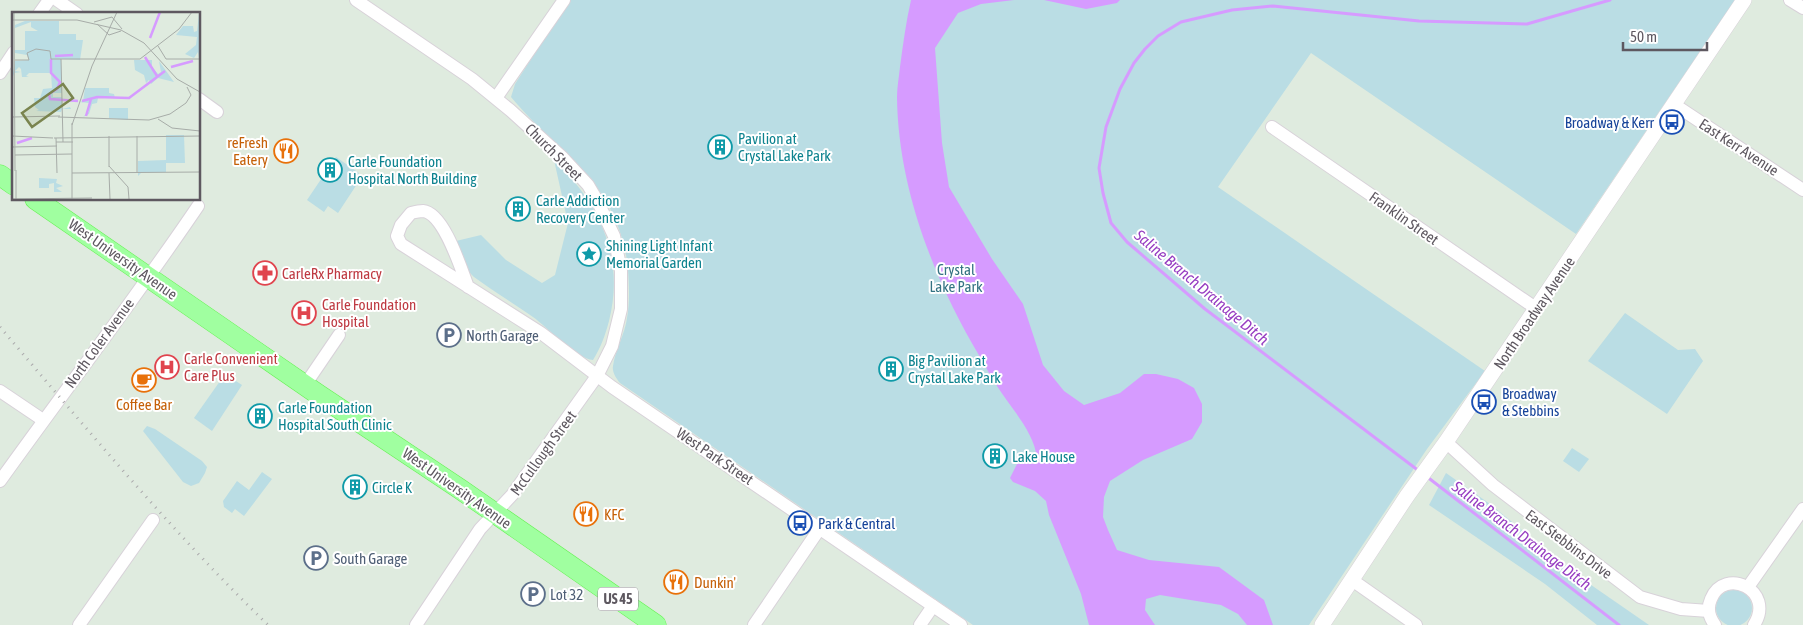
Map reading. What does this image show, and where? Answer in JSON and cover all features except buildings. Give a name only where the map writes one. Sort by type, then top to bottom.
[{"type":"main road","points":[[0,175],[12,184]]},
{"type":"main road","name":"West University Avenue","points":[[36,200],[656,625]]},
{"type":"street","points":[[40,12],[48,0]]},
{"type":"street","name":"Church Street","points":[[356,0],[472,79],[496,98],[563,158],[588,185],[614,236],[621,271],[621,310],[612,346],[597,376]]},
{"type":"street","points":[[496,98],[564,0]]},
{"type":"street","name":"North Broadway Avenue","points":[[1322,625],[1407,496],[1537,309],[1744,0]]},
{"type":"street","points":[[1790,0],[1803,8]]},
{"type":"street","points":[[61,3],[74,12]]},
{"type":"street","points":[[0,72],[12,55]]},
{"type":"street","points":[[200,100],[217,112]]},
{"type":"street","name":"East Kerr Avenue","points":[[1675,105],[1803,190]]},
{"type":"street","name":"Franklin Street","points":[[1272,127],[1537,309]]},
{"type":"street","name":"North Coler Avenue","points":[[0,480],[149,277],[198,206]]},
{"type":"street","name":"West Park Street","points":[[468,287],[443,226],[429,213],[423,211],[412,213],[401,225],[397,236],[401,244],[541,334],[597,376],[961,625]]},
{"type":"street","points":[[305,385],[339,335]]},
{"type":"street","name":"McCullough Street","points":[[416,625],[475,536],[517,488],[597,376]]},
{"type":"street","points":[[0,391],[44,420]]},
{"type":"street","name":"East Stebbins Drive","points":[[1446,442],[1493,485],[1640,597],[1681,610],[1709,611]]},
{"type":"street","points":[[1748,587],[1803,509]]},
{"type":"street","points":[[79,625],[153,520]]},
{"type":"street","points":[[754,625],[820,528]]},
{"type":"street","points":[[1352,580],[1416,625]]},
{"type":"street","points":[[1715,625],[1709,611],[1712,595],[1718,589],[1732,583],[1748,587],[1759,600],[1759,617],[1754,625]]},
{"type":"street","points":[[920,625],[933,606]]},
{"type":"green space","name":"Crystal Lake Park","points":[[569,0],[1735,0],[1576,234],[1311,53],[1218,187],[1485,371],[1427,449],[1309,625],[973,625],[620,383],[617,379],[613,366],[626,324],[629,306],[629,287],[628,269],[622,239],[613,214],[600,192],[585,173],[511,97],[515,84]]},
{"type":"green space","points":[[336,157],[359,173],[357,176],[361,178],[338,213],[328,206],[324,212],[307,200]]},
{"type":"green space","points":[[554,160],[570,177],[596,213],[605,233],[611,254],[614,275],[613,298],[606,332],[593,360],[571,349],[533,317],[474,277],[467,270],[456,241],[481,235],[506,260],[542,283],[555,275],[568,223]]},
{"type":"green space","points":[[1625,313],[1678,350],[1695,349],[1703,361],[1667,414],[1588,361]]},
{"type":"green space","points":[[225,374],[242,385],[212,431],[194,418]]},
{"type":"green space","points":[[147,426],[155,429],[202,461],[207,467],[199,483],[191,486],[183,482],[143,431]]},
{"type":"green space","points":[[1572,448],[1589,459],[1579,472],[1563,461]]},
{"type":"green space","points":[[262,472],[272,479],[244,516],[235,509],[232,513],[224,507],[223,501],[237,481],[249,490]]},
{"type":"green space","points":[[1446,473],[1490,504],[1581,578],[1649,625],[1597,625],[1545,584],[1429,505]]},
{"type":"green space","points":[[1734,590],[1741,591],[1747,595],[1751,601],[1751,615],[1747,621],[1741,625],[1734,626],[1727,625],[1721,621],[1717,615],[1716,608],[1717,601],[1721,595],[1727,591]]},
{"type":"shaded area","points":[[911,0],[1014,0],[981,4],[958,13],[935,48],[942,143],[949,187],[992,259],[1023,304],[1043,365],[1064,391],[1084,405],[1120,393],[1144,374],[1156,374],[1178,379],[1194,388],[1202,404],[1202,422],[1192,439],[1143,460],[1110,481],[1104,497],[1103,517],[1117,550],[1149,560],[1219,567],[1264,600],[1273,625],[1247,625],[1238,614],[1221,605],[1160,595],[1146,599],[1145,610],[1155,625],[1089,625],[1081,594],[1049,515],[1046,501],[1035,491],[1013,482],[1010,478],[1018,462],[1033,463],[1037,458],[1035,448],[1027,430],[993,379],[948,297],[934,265],[912,199],[899,131],[897,97],[903,41]]},
{"type":"shaded area","points":[[1044,0],[1120,0],[1117,3],[1086,9]]},
{"type":"waterway","name":"Saline Branch Drainage Ditch","points":[[1419,471],[1205,309],[1127,242],[1111,223],[1099,168],[1106,127],[1120,89],[1134,63],[1158,36],[1181,22],[1232,10],[1273,6],[1419,21],[1527,24],[1610,0]]},
{"type":"waterway","name":"Saline Branch Drainage Ditch","points":[[1426,476],[1619,625]]},
{"type":"railway","points":[[0,327],[164,517],[232,590],[268,625]]},
{"type":"place","name":"Broadway & Kerr","points":[[1672,122]]},
{"type":"place","name":"Pavilion at Crystal Lake Park","points":[[720,147]]},
{"type":"place","name":"reFresh Eatery","points":[[286,151]]},
{"type":"place","name":"Carle Foundation Hospital North Building","points":[[330,170]]},
{"type":"place","name":"Carle Addiction Recovery Center","points":[[518,209]]},
{"type":"place","name":"Shining Light Infant Memorial Garden","points":[[589,254]]},
{"type":"place","name":"CarleRx Pharmacy","points":[[265,273]]},
{"type":"place","name":"Carle Foundation Hospital","points":[[304,313]]},
{"type":"place","name":"North Garage","points":[[449,335]]},
{"type":"place","name":"Carle Convenient Care Plus","points":[[167,367]]},
{"type":"place","name":"Big Pavilion at Crystal Lake Park","points":[[891,369]]},
{"type":"place","name":"Coffee Bar","points":[[144,380]]},
{"type":"place","name":"Broadway & Stebbins","points":[[1484,402]]},
{"type":"place","name":"Carle Foundation Hospital South Clinic","points":[[260,416]]},
{"type":"place","name":"Lake House","points":[[995,456]]},
{"type":"place","name":"Circle K","points":[[355,487]]},
{"type":"place","name":"KFC","points":[[586,514]]},
{"type":"place","name":"Park & Central","points":[[800,523]]},
{"type":"place","name":"South Garage","points":[[316,558]]},
{"type":"place","name":"Dunkin'","points":[[676,582]]},
{"type":"place","name":"Lot 32","points":[[533,594]]}]
